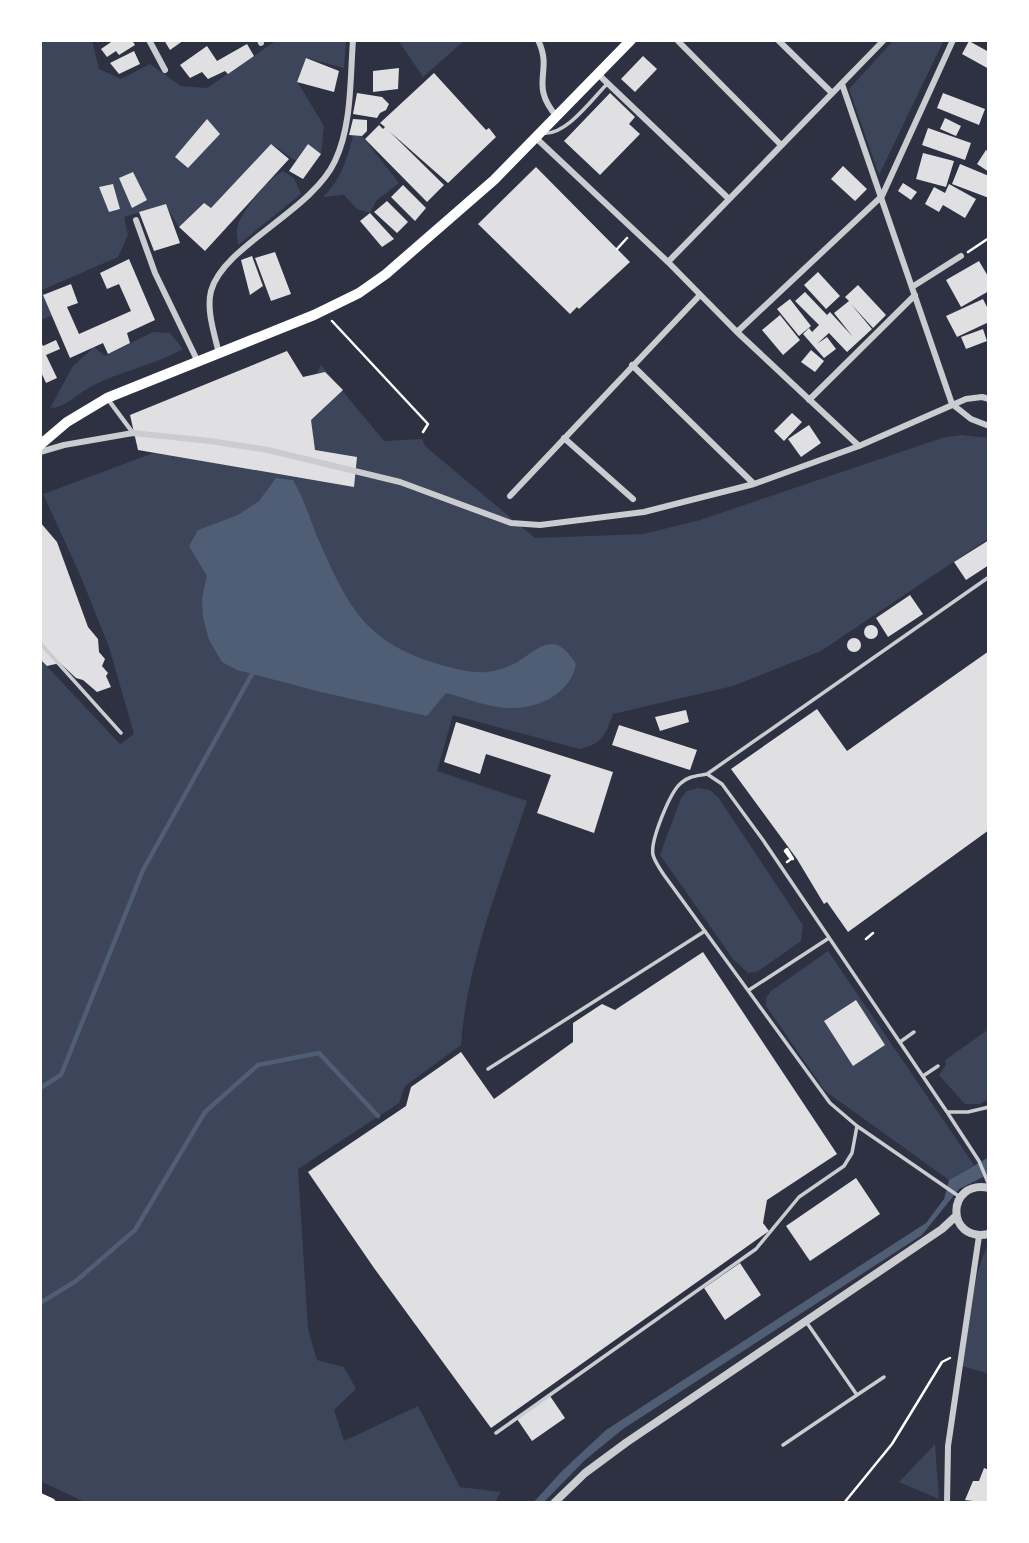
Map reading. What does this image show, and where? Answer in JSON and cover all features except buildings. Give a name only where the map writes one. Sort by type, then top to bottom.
[{"type":"main road","points":[[40,445],[66,422],[107,398],[219,354],[359,293],[430,238],[539,136],[631,40]]},
{"type":"main road","points":[[40,1498],[51,1503]]},
{"type":"street","points":[[149,40],[165,70]]},
{"type":"street","points":[[219,354],[211,316],[211,292],[219,275],[232,260],[303,201],[335,162],[345,127],[353,40]]},
{"type":"street","points":[[538,40],[544,63],[542,95],[557,117]]},
{"type":"street","points":[[677,40],[781,145]]},
{"type":"street","points":[[778,40],[832,93]]},
{"type":"street","points":[[668,262],[884,40]]},
{"type":"street","points":[[737,332],[882,196],[953,40]]},
{"type":"street","points":[[599,75],[729,199]]},
{"type":"street","points":[[842,83],[952,404],[971,419],[989,426]]},
{"type":"street","points":[[539,136],[737,332],[859,446]]},
{"type":"street","points":[[136,220],[159,283],[198,362]]},
{"type":"street","points":[[912,286],[961,257]]},
{"type":"street","points":[[510,496],[700,295]]},
{"type":"street","points":[[809,400],[915,295]]},
{"type":"street","points":[[632,365],[754,484]]},
{"type":"street","points":[[107,398],[133,433]]},
{"type":"street","points":[[40,453],[64,445],[133,433],[210,440],[268,450],[400,482],[511,523],[540,525],[660,509],[754,484],[859,446],[965,399],[989,399]]},
{"type":"street","points":[[564,438],[632,499]]},
{"type":"street","points":[[989,1186],[974,1187],[958,1196],[956,1216],[961,1227],[972,1234],[989,1234]]},
{"type":"street","points":[[554,1503],[585,1473],[627,1441],[942,1229],[956,1216]]},
{"type":"street","points":[[942,1229],[961,1227]]},
{"type":"street","points":[[947,1503],[948,1446],[979,1236]]},
{"type":"lane","points":[[539,136],[558,132],[608,83]]},
{"type":"lane","points":[[958,1196],[841,1114],[819,1091],[749,990],[663,875],[655,861],[652,846],[667,807],[681,783],[692,776],[707,774],[989,577]]},
{"type":"lane","points":[[40,643],[121,733]]},
{"type":"lane","points":[[707,774],[722,784],[830,938],[947,1111],[979,1161],[989,1186]]},
{"type":"lane","points":[[488,1069],[705,931]]},
{"type":"lane","points":[[749,990],[830,938]]},
{"type":"lane","points":[[900,1042],[914,1032]]},
{"type":"lane","points":[[923,1076],[938,1066]]},
{"type":"lane","points":[[947,1111],[968,1112],[989,1107]]},
{"type":"lane","points":[[496,1433],[756,1249],[799,1197],[844,1166],[852,1153],[857,1126]]},
{"type":"lane","points":[[806,1321],[857,1395]]},
{"type":"lane","points":[[783,1446],[884,1377]]},
{"type":"path","points":[[617,249],[634,231]]},
{"type":"path","points":[[961,257],[989,239]]},
{"type":"path","points":[[322,311],[414,407],[428,425],[423,432]]},
{"type":"path","points":[[788,848],[785,851],[791,859]]},
{"type":"path","points":[[866,939],[873,933]]},
{"type":"path","points":[[844,1503],[892,1444],[942,1362],[962,1351]]},
{"type":"shaded area","points":[[40,40],[92,40],[99,69],[121,79],[150,64],[181,86],[207,88],[277,40],[346,40],[344,68],[306,58],[297,81],[324,126],[321,154],[308,144],[296,161],[271,144],[211,208],[203,203],[179,227],[165,205],[124,217],[128,235],[118,257],[42,290],[52,316],[40,320]]},
{"type":"shaded area","points":[[398,40],[465,40],[423,77]]},
{"type":"shaded area","points":[[894,40],[944,40],[879,175],[849,89]]},
{"type":"shaded area","points":[[353,135],[362,136],[399,183],[376,201],[370,213],[357,209],[344,195],[323,197],[342,169]]},
{"type":"shaded area","points":[[283,171],[294,178],[301,194],[238,245],[237,228],[243,214],[263,188]]},
{"type":"shaded area","points":[[153,332],[170,333],[183,349],[99,383],[65,404],[50,408],[73,366],[94,347],[105,356]]},
{"type":"shaded area","points":[[321,365],[384,441],[422,439],[425,446],[535,538],[643,534],[700,520],[942,438],[961,435],[989,438],[989,538],[821,651],[733,686],[613,714],[602,738],[587,747],[579,749],[453,715],[437,771],[527,801],[478,952],[464,1014],[461,1045],[405,1086],[399,1103],[298,1169],[308,1329],[317,1360],[344,1367],[356,1389],[334,1410],[344,1441],[418,1406],[460,1487],[501,1492],[494,1503],[87,1503],[40,1481],[40,659],[120,744],[134,734],[109,647],[43,494],[306,396]]},
{"type":"shaded area","points":[[276,478],[293,480],[350,603],[379,635],[421,658],[475,672],[501,669],[540,647],[557,645],[566,651],[576,664],[568,683],[552,697],[521,708],[494,706],[446,693],[427,716],[237,670],[222,662],[209,640],[203,618],[202,598],[207,576],[189,546],[198,530],[238,515],[259,501]]},
{"type":"shaded area","points":[[698,788],[710,790],[718,797],[803,925],[801,941],[757,972],[748,973],[733,959],[660,855],[681,798],[687,791]]},
{"type":"shaded area","points":[[828,951],[974,1165],[949,1180],[825,1091],[766,1006],[766,998],[771,991]]},
{"type":"shaded area","points":[[989,1029],[989,1099],[980,1104],[965,1104],[939,1075],[946,1065],[945,1060]]},
{"type":"shaded area","points":[[989,1157],[989,1174],[959,1189],[922,1235],[623,1429],[585,1460],[543,1503],[533,1503],[562,1471],[606,1430],[926,1223],[944,1199],[949,1180]]},
{"type":"shaded area","points":[[989,1245],[989,1374],[962,1366],[975,1285]]},
{"type":"shaded area","points":[[935,1444],[939,1499],[899,1482]]},
{"type":"waterway","points":[[40,1088],[61,1075],[143,870],[252,674]]},
{"type":"waterway","points":[[40,1303],[76,1281],[135,1230],[205,1112],[258,1065],[319,1053],[378,1116]]}]
